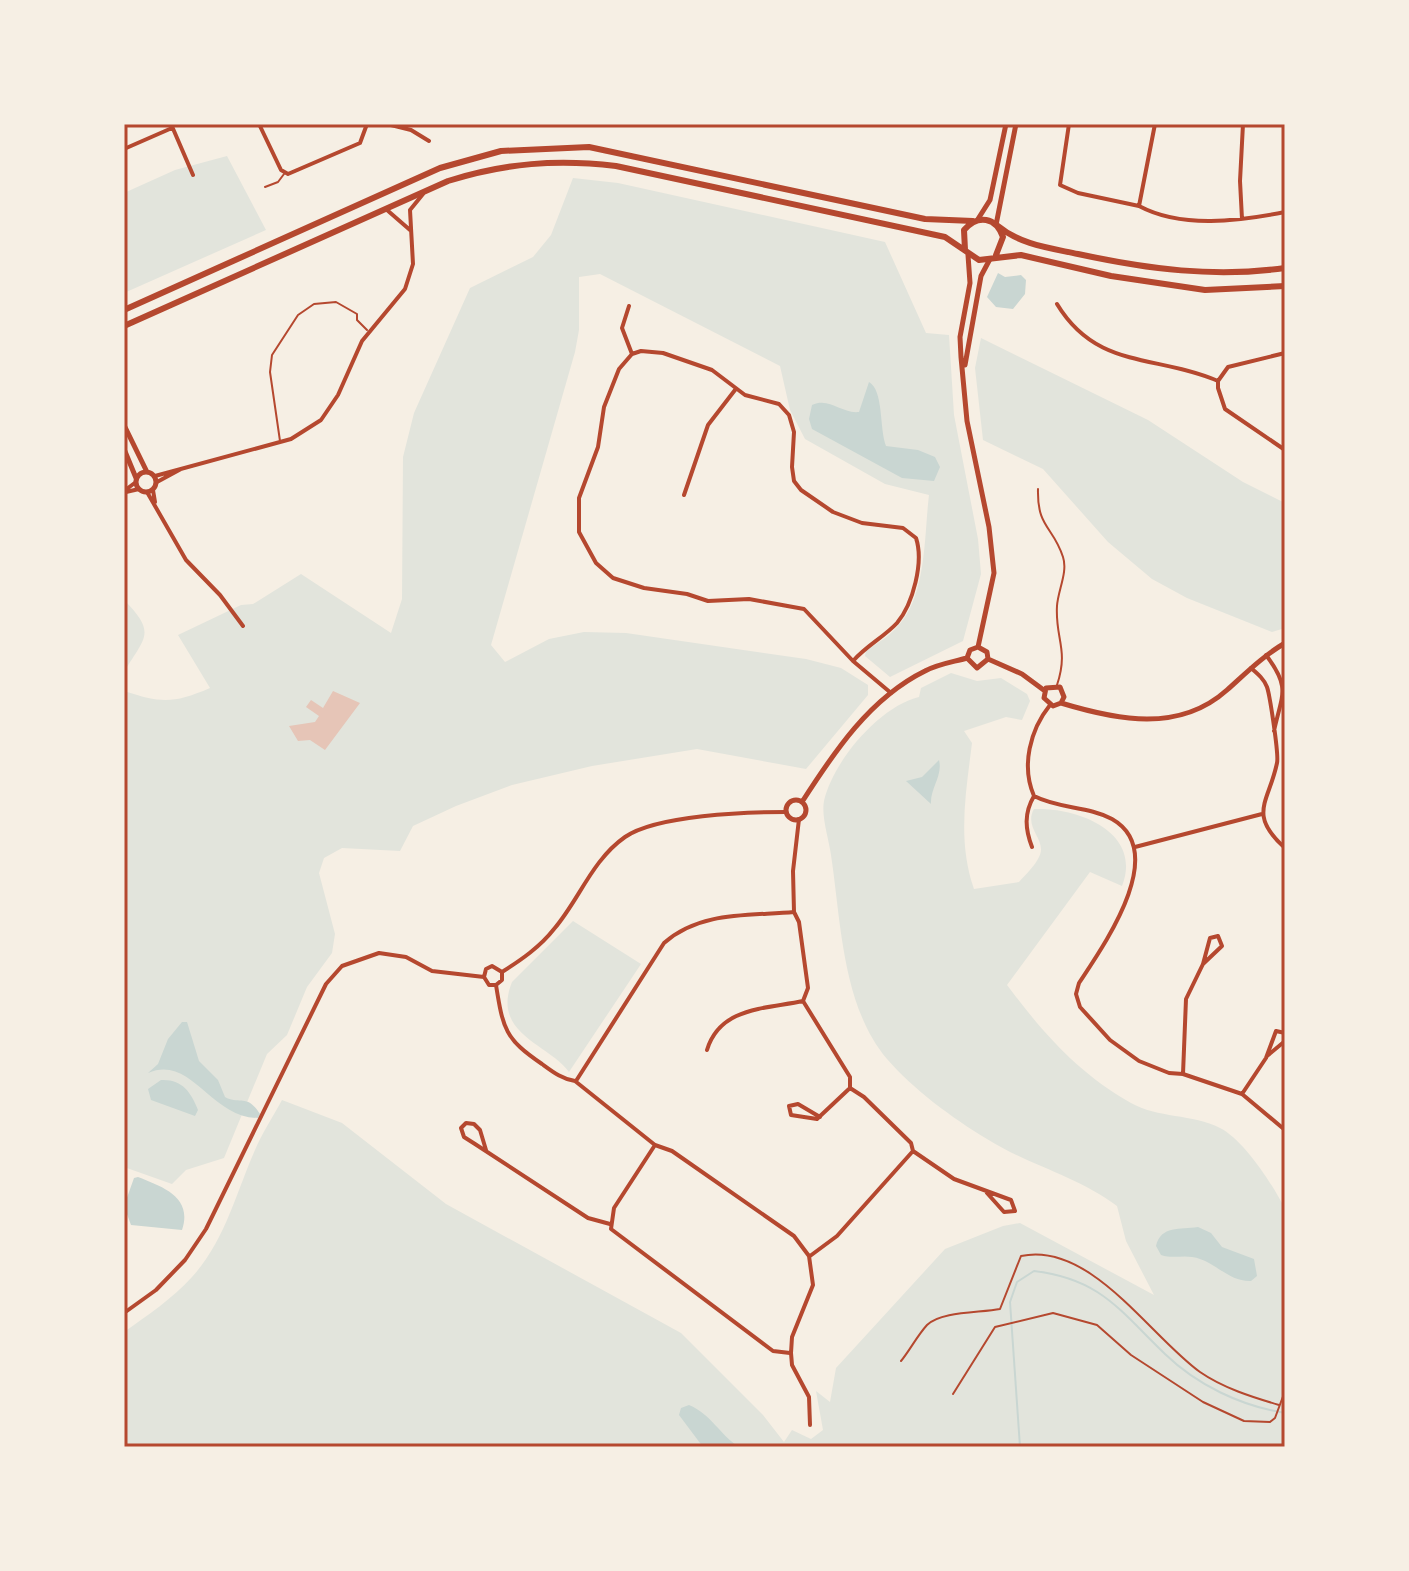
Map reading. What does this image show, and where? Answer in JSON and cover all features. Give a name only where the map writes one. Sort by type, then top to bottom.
[{"type":"main road","points":[[124,310],[430,172],[501,151],[589,147],[925,219],[997,225],[1018,239],[1051,248],[1166,271],[1229,274],[1285,268]]},
{"type":"main road","points":[[124,326],[427,189],[487,169],[534,162],[580,162],[945,237],[979,260],[1027,256],[1111,276],[1205,290],[1285,286]]},
{"type":"main road","points":[[968,254],[962,236],[975,221]]},
{"type":"main road","points":[[992,258],[1003,243],[997,225]]},
{"type":"street","points":[[259,124],[284,173],[360,143],[367,124]]},
{"type":"street","points":[[387,124],[411,130],[429,141]]},
{"type":"street","points":[[975,221],[990,200],[1006,124]]},
{"type":"street","points":[[997,225],[1016,124]]},
{"type":"street","points":[[1069,124],[1060,185],[1190,220],[1242,219],[1285,212]]},
{"type":"street","points":[[1139,206],[1155,124]]},
{"type":"street","points":[[1242,219],[1243,124]]},
{"type":"street","points":[[124,149],[172,126],[193,175]]},
{"type":"street","points":[[243,626],[220,595],[186,560],[156,509],[150,491],[156,479],[182,468],[281,442],[306,431],[328,411],[369,332],[405,289],[413,264],[412,205],[427,189]]},
{"type":"street","points":[[384,209],[396,214],[412,232]]},
{"type":"street","points":[[968,254],[970,283],[960,337],[967,421],[993,552],[994,573],[978,647]]},
{"type":"street","points":[[964,378],[981,276],[992,258]]},
{"type":"street","points":[[1057,304],[1070,326],[1100,347],[1134,359],[1182,367],[1218,381]]},
{"type":"street","points":[[629,306],[622,328],[632,354]]},
{"type":"street","points":[[853,661],[870,642],[895,625],[904,612],[915,579],[916,538],[903,528],[862,523],[833,512],[801,490],[794,481],[794,432],[789,415],[779,404],[735,390],[700,364],[652,351],[632,354],[619,369],[604,407],[598,447],[579,498],[579,532],[596,563],[613,578],[644,588],[687,594],[708,601],[749,599],[804,609],[853,661],[891,693]]},
{"type":"street","points":[[1285,353],[1228,367],[1218,381],[1225,409],[1285,450]]},
{"type":"street","points":[[684,495],[708,425],[735,390]]},
{"type":"street","points":[[124,425],[147,472],[156,479]]},
{"type":"street","points":[[124,449],[139,489]]},
{"type":"street","points":[[124,492],[147,472]]},
{"type":"street","points":[[124,492],[139,489],[150,491]]},
{"type":"street","points":[[1032,847],[1027,833],[1027,811],[1034,796],[1027,767],[1037,723],[1050,705],[1061,703],[1133,719],[1177,718],[1213,701],[1251,667],[1285,643]]},
{"type":"street","points":[[967,658],[970,650],[978,647],[985,650],[988,659],[1022,674],[1045,691]]},
{"type":"street","points":[[1266,655],[1282,678],[1284,690],[1274,733]]},
{"type":"street","points":[[967,658],[977,668],[988,659]]},
{"type":"street","points":[[802,802],[853,729],[891,693],[929,669],[967,658]]},
{"type":"street","points":[[1251,667],[1269,692],[1277,763],[1263,800],[1262,814],[1273,837],[1285,848]]},
{"type":"street","points":[[1045,691],[1057,686],[1064,693],[1061,703]]},
{"type":"street","points":[[1045,691],[1044,698],[1050,705]]},
{"type":"street","points":[[1034,796],[1112,819],[1127,832],[1135,847],[1138,864],[1134,882],[1079,983],[1077,1000],[1110,1040],[1139,1061],[1242,1094],[1285,1130]]},
{"type":"street","points":[[786,812],[791,801],[802,802]]},
{"type":"street","points":[[802,802],[806,810],[799,819],[793,871],[794,912],[799,922],[808,988],[803,1001]]},
{"type":"street","points":[[786,812],[790,818],[799,819]]},
{"type":"street","points":[[502,972],[542,943],[600,861],[637,830],[666,821],[786,812]]},
{"type":"street","points":[[1135,847],[1262,814]]},
{"type":"street","points":[[575,1081],[664,943],[675,933],[705,920],[794,912]]},
{"type":"street","points":[[1183,1074],[1186,999],[1203,964],[1210,938],[1218,936],[1222,946],[1203,964]]},
{"type":"street","points":[[124,1313],[156,1290],[185,1260],[206,1229],[326,984],[342,966],[368,955],[392,954],[432,971],[484,977]]},
{"type":"street","points":[[492,966],[502,972],[502,980],[496,985],[489,985],[484,977],[485,971],[492,966]]},
{"type":"street","points":[[496,985],[501,1015],[515,1046],[565,1080],[575,1081],[658,1146],[672,1151],[785,1228],[809,1256],[813,1285],[792,1337],[791,1353],[792,1365],[809,1397],[810,1425]]},
{"type":"street","points":[[707,1050],[712,1035],[732,1016],[803,1001]]},
{"type":"street","points":[[803,1001],[850,1077],[850,1088],[820,1117],[802,1119],[791,1115],[789,1106],[798,1104],[820,1117]]},
{"type":"street","points":[[1242,1094],[1266,1058],[1276,1031],[1285,1033]]},
{"type":"street","points":[[1266,1058],[1285,1041]]},
{"type":"street","points":[[850,1088],[864,1097],[901,1133],[913,1151],[954,1179],[1011,1200],[1015,1211],[1004,1212],[987,1193]]},
{"type":"street","points":[[486,1150],[480,1130],[474,1124],[466,1123],[461,1128],[464,1137],[578,1212],[610,1224]]},
{"type":"street","points":[[663,1137],[614,1208],[610,1224],[614,1233],[700,1293],[773,1351],[791,1353]]},
{"type":"street","points":[[809,1256],[837,1236],[913,1151]]},
{"type":"lane","points":[[265,187],[278,182],[284,173]]},
{"type":"lane","points":[[281,442],[269,363],[298,315],[314,304],[336,302],[357,314],[357,320],[369,332]]},
{"type":"lane","points":[[1038,489],[1040,520],[1058,544],[1065,568],[1057,603],[1064,653],[1057,686]]},
{"type":"path","points":[[901,1361],[929,1323],[946,1314],[962,1316],[1000,1309],[1021,1256],[1046,1253],[1088,1272],[1123,1298],[1170,1349],[1204,1375],[1236,1391],[1279,1405]]},
{"type":"path","points":[[953,1394],[995,1327],[1053,1313],[1097,1325],[1131,1355],[1203,1402],[1244,1421],[1264,1424],[1275,1418],[1285,1391]]},
{"type":"shaded area","points":[[227,156],[266,230],[124,293],[124,193],[175,170]]},
{"type":"shaded area","points":[[573,178],[618,183],[885,242],[926,333],[949,335],[954,415],[978,539],[981,574],[963,641],[890,677],[865,656],[866,651],[896,628],[914,600],[922,565],[929,495],[885,484],[805,439],[790,410],[780,366],[600,274],[579,277],[579,330],[575,352],[491,645],[505,662],[549,639],[584,632],[626,633],[806,659],[841,668],[868,685],[868,695],[806,769],[697,749],[592,766],[512,785],[456,806],[413,826],[400,851],[342,848],[324,858],[319,873],[335,934],[332,953],[307,987],[287,1035],[267,1054],[224,1158],[186,1170],[172,1184],[124,1167],[124,691],[167,700],[210,688],[178,635],[241,605],[253,604],[301,574],[391,633],[402,599],[403,457],[414,413],[470,288],[533,257],[551,235]]},
{"type":"shaded area","points":[[998,273],[1005,277],[1021,275],[1026,280],[1025,294],[1013,309],[996,307],[987,297]]},
{"type":"shaded area","points":[[981,338],[1148,420],[1243,482],[1285,503],[1285,628],[1272,632],[1187,598],[1152,579],[1108,542],[1043,469],[983,440],[975,368]]},
{"type":"shaded area","points":[[869,382],[877,393],[886,446],[918,450],[935,457],[940,467],[934,481],[902,478],[812,429],[809,419],[812,405],[824,403],[859,412]]},
{"type":"shaded area","points":[[124,600],[141,620],[144,635],[124,672]]},
{"type":"shaded area","points":[[951,673],[977,681],[1001,678],[1027,694],[1030,701],[1022,720],[1006,717],[964,731],[972,743],[964,835],[974,889],[1019,882],[1035,864],[1041,851],[1031,822],[1034,809],[1069,813],[1102,826],[1115,837],[1123,851],[1126,867],[1122,886],[1090,872],[1007,985],[1063,1051],[1094,1079],[1141,1108],[1198,1120],[1220,1128],[1239,1142],[1285,1209],[1285,1447],[124,1447],[124,1332],[160,1306],[203,1263],[229,1216],[258,1144],[282,1100],[342,1123],[446,1204],[681,1333],[763,1415],[784,1442],[792,1430],[811,1439],[823,1430],[816,1391],[830,1402],[836,1368],[945,1249],[1003,1226],[1020,1223],[1154,1295],[1126,1241],[1117,1206],[1086,1187],[987,1139],[921,1092],[887,1059],[872,1038],[852,989],[824,821],[823,807],[829,785],[848,753],[874,723],[904,702],[919,697],[921,688]]},
{"type":"shaded area","points":[[939,760],[931,804],[906,781],[922,777]]},
{"type":"shaded area","points":[[573,921],[641,964],[569,1072],[516,1026],[509,1014],[508,1000],[512,982]]},
{"type":"shaded area","points":[[182,1022],[187,1022],[199,1061],[218,1080],[225,1097],[251,1104],[260,1114],[258,1118],[227,1108],[177,1072],[163,1069],[148,1073],[158,1064],[168,1039]]},
{"type":"shaded area","points":[[161,1080],[175,1082],[185,1088],[198,1110],[195,1116],[151,1100],[148,1089]]},
{"type":"shaded area","points":[[134,1178],[166,1189],[180,1201],[184,1219],[182,1230],[131,1225],[124,1206]]},
{"type":"shaded area","points":[[1198,1227],[1211,1233],[1222,1247],[1254,1259],[1257,1276],[1251,1281],[1243,1280],[1200,1259],[1161,1255],[1156,1246],[1162,1235],[1172,1230]]},
{"type":"shaded area","points":[[689,1405],[739,1447],[703,1447],[679,1415],[681,1408]]},
{"type":"building","points":[[333,691],[360,703],[325,750],[310,740],[298,741],[289,726],[315,722],[319,716],[306,707],[311,700],[323,708]]},
{"type":"waterway","points":[[1020,1447],[1010,1302],[1017,1282],[1034,1271],[1057,1275],[1093,1289],[1108,1299],[1165,1354],[1205,1384],[1252,1405],[1285,1413]]}]
